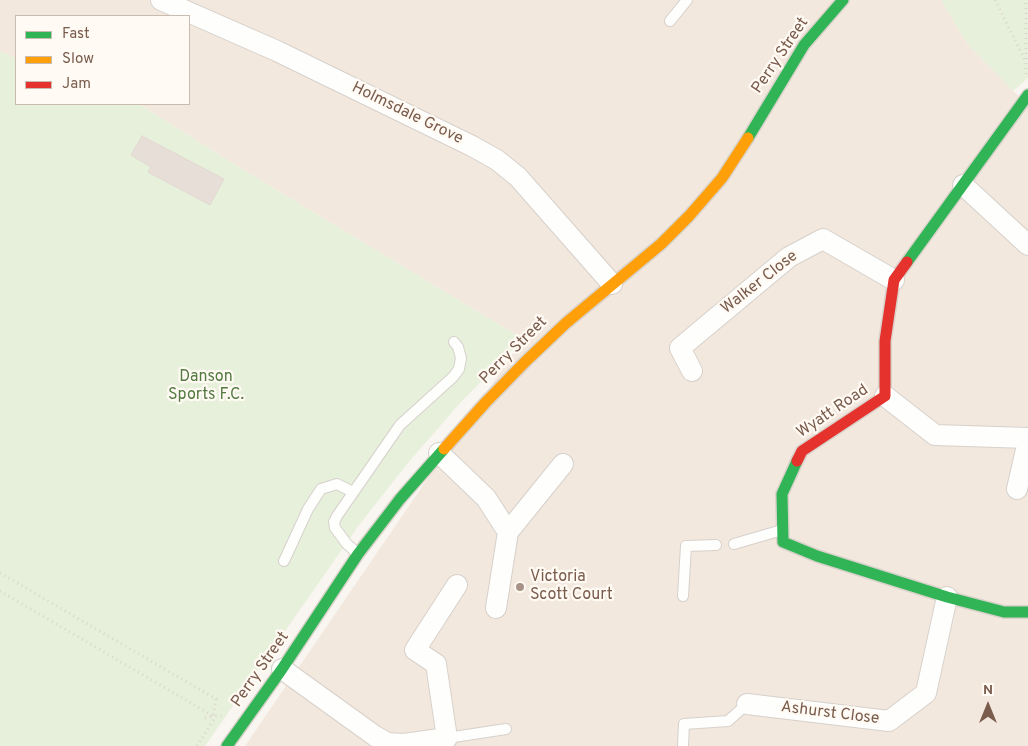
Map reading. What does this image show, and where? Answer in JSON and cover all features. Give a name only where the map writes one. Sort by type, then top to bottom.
[{"type":"main road","name":"Perry Street","points":[[227,746],[282,669],[358,554],[400,499],[439,453],[525,362],[566,323],[661,244],[689,216],[722,178],[804,45],[843,0]]},
{"type":"main road","name":"Wyatt Road","points":[[783,530],[782,494],[802,451],[884,396],[884,341],[894,280],[1027,96]]},
{"type":"main road","points":[[783,530],[783,542],[817,556],[947,597],[1004,612],[1028,612]]},
{"type":"street","name":"Holmsdale Grove","points":[[161,0],[277,51],[497,160],[518,177],[612,284]]},
{"type":"street","points":[[963,185],[1028,245]]},
{"type":"street","name":"Walker Close","points":[[692,371],[680,348],[790,257],[823,239],[894,280]]},
{"type":"street","points":[[884,396],[935,434],[1028,439],[1017,489]]},
{"type":"street","points":[[439,453],[486,498],[508,532]]},
{"type":"street","points":[[496,608],[508,532],[563,464]]},
{"type":"street","points":[[282,669],[387,743],[404,744],[447,738],[436,664],[415,650],[457,585]]},
{"type":"street","name":"Ashurst Close","points":[[747,704],[889,721],[926,693],[947,597]]},
{"type":"lane","points":[[670,21],[688,0]]},
{"type":"lane","points":[[358,554],[347,544],[335,528],[334,522],[400,425],[453,377],[458,369],[461,358],[458,347],[454,342]]},
{"type":"lane","points":[[284,561],[308,509],[321,489],[337,484],[353,492]]},
{"type":"lane","points":[[734,544],[783,530]]},
{"type":"lane","points":[[683,596],[686,546],[716,545]]},
{"type":"lane","points":[[683,746],[684,724],[728,721],[747,704]]},
{"type":"lane","points":[[447,738],[506,729]]},
{"type":"path","points":[[995,0],[1026,62]]},
{"type":"path","points":[[1026,0],[1027,96]]},
{"type":"path","points":[[0,573],[216,699],[212,716]]},
{"type":"path","points":[[0,591],[212,716]]},
{"type":"path","points":[[205,718],[212,716]]},
{"type":"shaded area","points":[[0,0],[942,0],[966,42],[1028,106],[1028,746],[245,746],[523,339],[237,166],[141,105],[190,105],[190,15],[15,15],[15,60],[0,54]]},
{"type":"green space","points":[[941,0],[1028,0],[1028,78],[1013,91],[966,42]]},
{"type":"green space","name":"Danson Sports F.C.","points":[[0,51],[15,58],[15,105],[141,105],[237,166],[523,339],[460,403],[408,463],[359,525],[205,746],[0,746]]},
{"type":"building","points":[[142,136],[224,179],[210,205],[148,172],[151,167],[131,155]]},
{"type":"traffic: fast","points":[[748,138],[804,45],[843,0]]},
{"type":"traffic: fast","points":[[907,262],[1028,95]]},
{"type":"traffic: fast","points":[[227,746],[282,669],[358,554],[400,499],[444,449]]},
{"type":"traffic: fast","points":[[797,461],[782,494],[783,542],[817,556],[947,597],[1004,612],[1028,612]]},
{"type":"traffic: slow","points":[[444,449],[486,402],[566,323],[661,244],[689,216],[722,178],[748,138]]},
{"type":"traffic: jam","points":[[797,461],[802,451],[885,396],[885,341],[894,280],[907,262]]},
{"type":"place","name":"Victoria Scott Court","points":[[520,587]]}]
